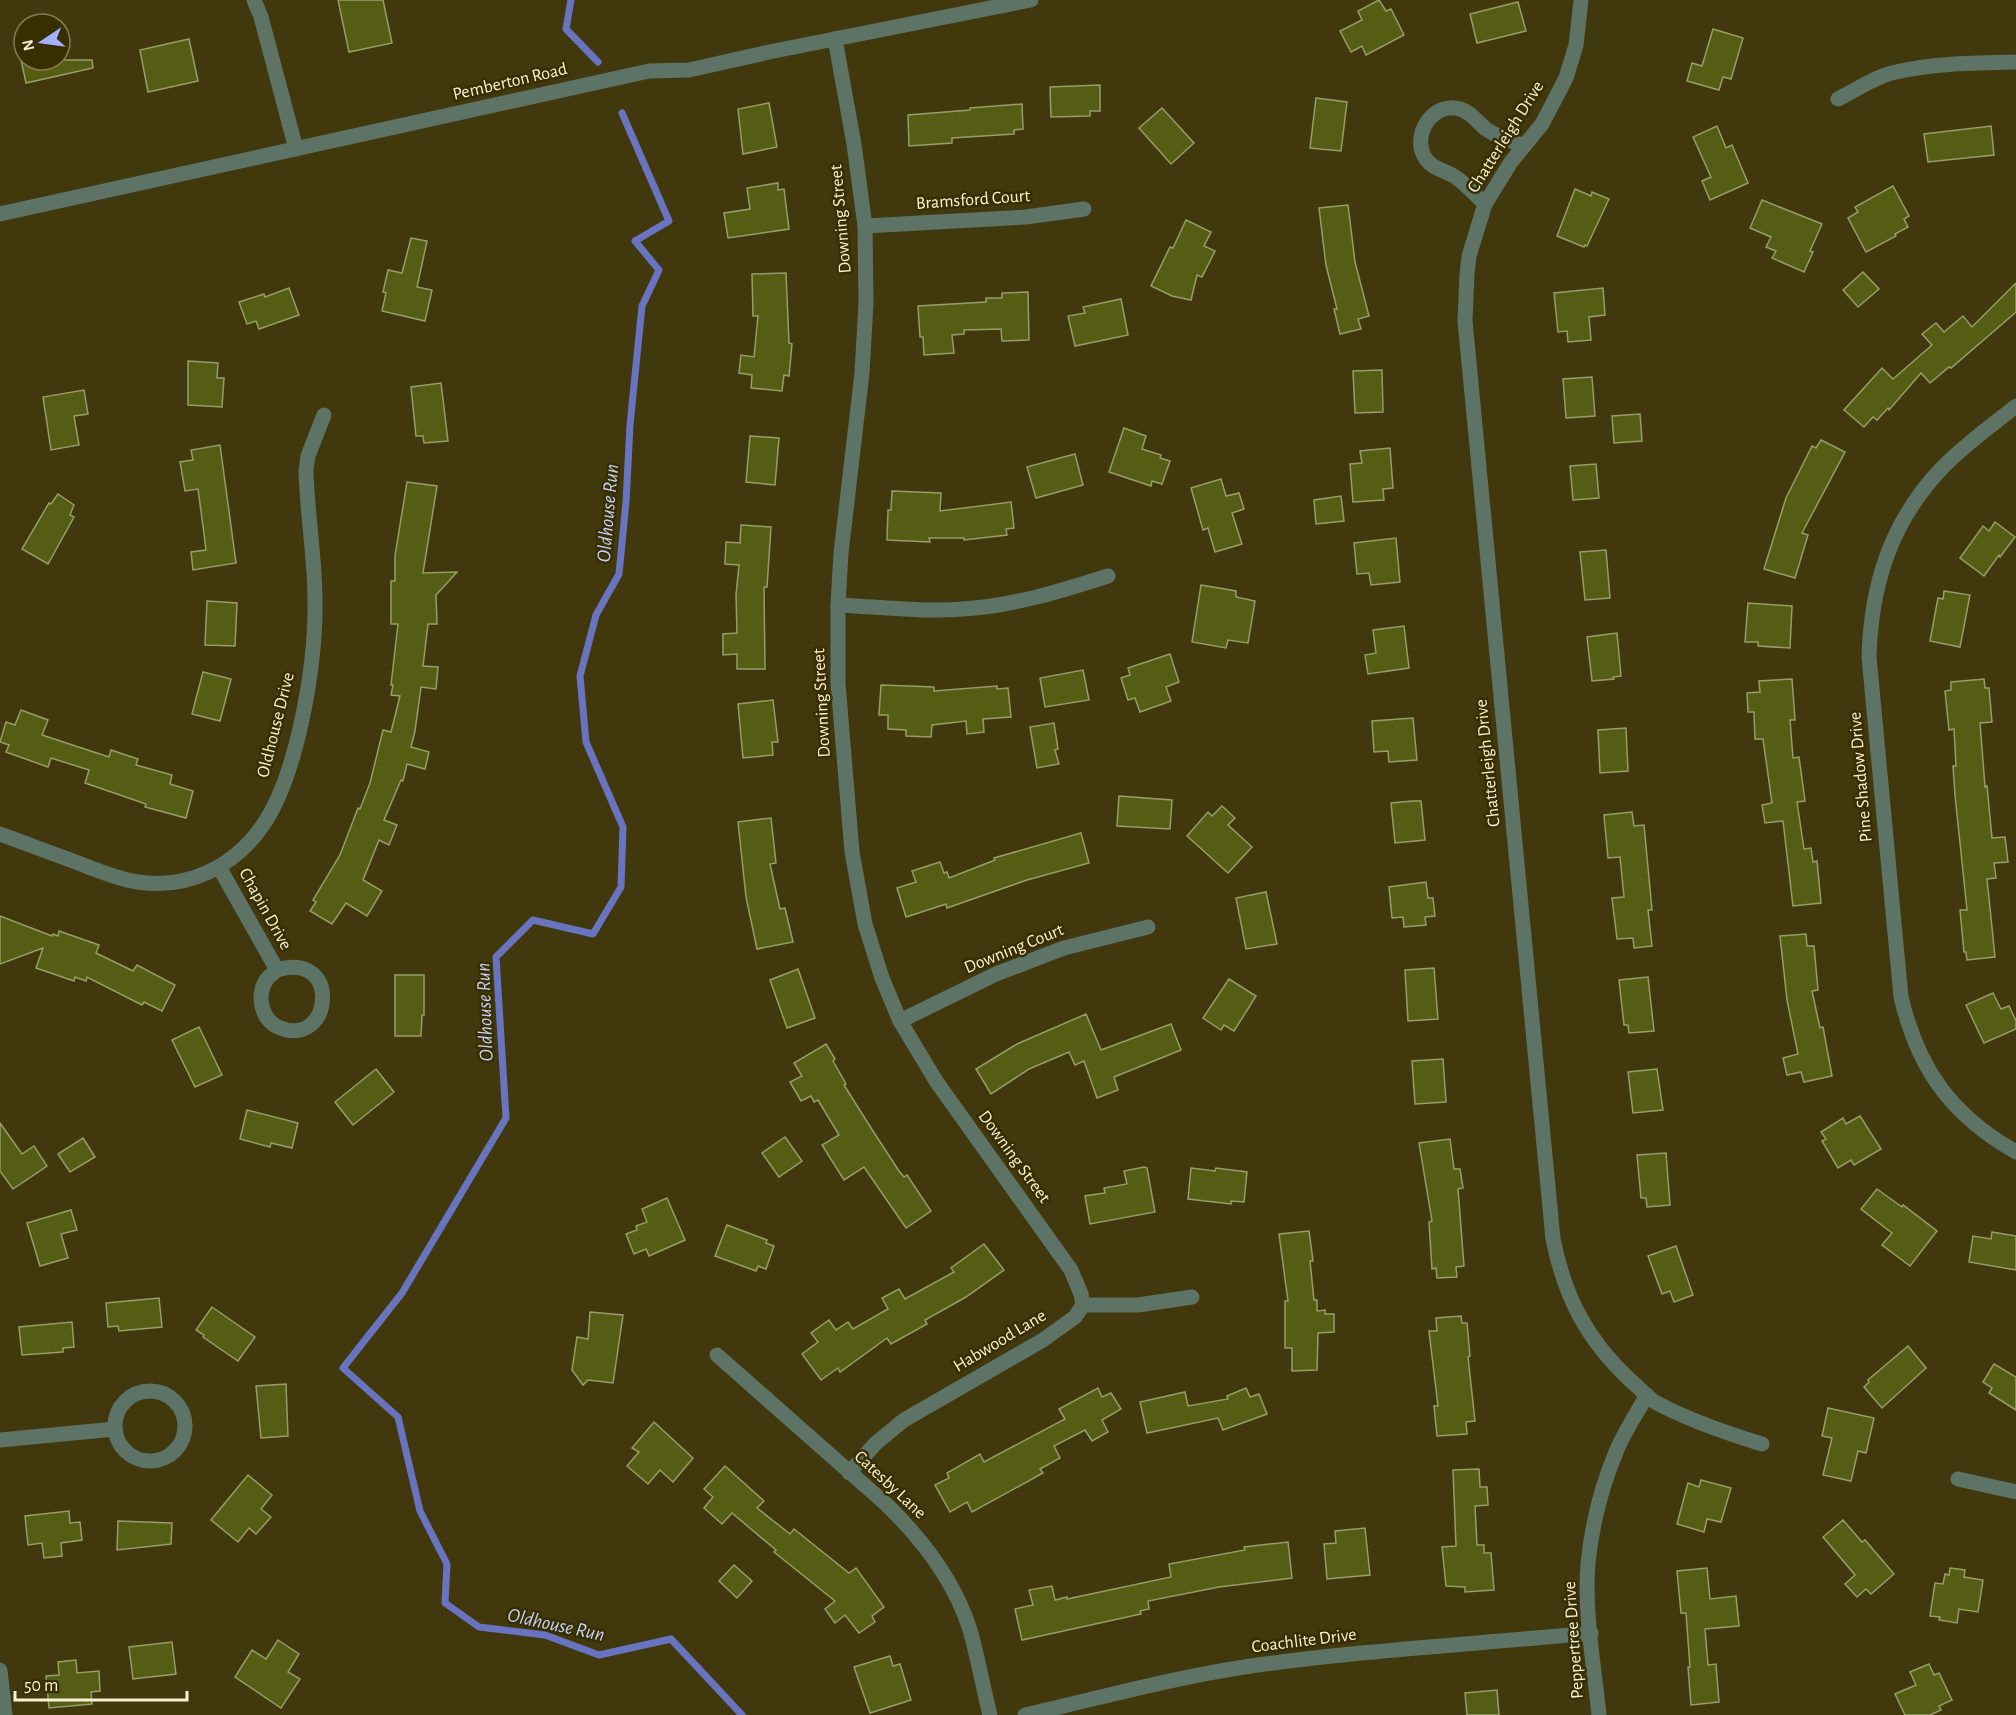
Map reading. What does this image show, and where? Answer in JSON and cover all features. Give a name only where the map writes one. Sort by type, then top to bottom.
[{"type":"street","points":[[254,0],[261,17],[296,149]]},
{"type":"street","name":"Pemberton Road","points":[[0,214],[649,71],[689,70],[1031,0]]},
{"type":"street","name":"Chatterleigh Drive","points":[[1581,0],[1576,45],[1566,78],[1542,124],[1511,162],[1485,204],[1470,256],[1465,321],[1553,1239],[1559,1268],[1570,1300],[1582,1322],[1606,1355],[1654,1401],[1707,1425],[1762,1444]]},
{"type":"street","name":"Downing Street","points":[[835,39],[854,144],[865,226],[866,303],[862,373],[841,553],[838,604],[838,683],[852,852],[865,924],[882,978],[900,1021],[936,1081],[1071,1270],[1083,1305]]},
{"type":"street","points":[[1838,99],[1885,75],[1896,72],[1940,66],[2016,62]]},
{"type":"street","points":[[1485,204],[1455,177],[1428,161],[1420,147],[1421,131],[1428,119],[1434,113],[1449,108],[1460,109],[1471,115],[1486,129],[1524,146]]},
{"type":"street","name":"Bramsford Court","points":[[865,226],[1026,218],[1084,209]]},
{"type":"street","name":"Pine Shadow Drive","points":[[2016,406],[1944,466],[1927,485],[1903,522],[1881,568],[1870,624],[1869,657],[1901,997],[1906,1021],[1916,1048],[1941,1090],[1974,1125],[2016,1152]]},
{"type":"street","name":"Oldhouse Drive","points":[[0,834],[103,872],[138,882],[170,882],[191,879],[219,867],[240,853],[263,825],[278,798],[291,759],[303,715],[312,656],[315,602],[306,470],[308,456],[324,415]]},
{"type":"street","points":[[838,604],[934,610],[966,609],[1043,596],[1108,576]]},
{"type":"street","name":"Chapin Drive","points":[[219,867],[277,970]]},
{"type":"street","name":"Downing Court","points":[[900,1021],[996,974],[1064,948],[1148,927]]},
{"type":"street","name":"Chapin Drive","points":[[290,966],[303,968],[314,975],[322,986],[324,999],[321,1012],[313,1023],[301,1029],[288,1030],[276,1026],[266,1017],[261,1004],[261,991],[267,979],[277,970],[290,966]]},
{"type":"street","points":[[1083,1305],[1138,1305],[1192,1297]]},
{"type":"street","name":"Habwood Lane","points":[[849,1473],[876,1443],[904,1420],[1043,1340],[1076,1317],[1083,1305]]},
{"type":"street","name":"Catesby Lane","points":[[717,1355],[907,1525],[941,1568],[957,1597],[969,1629],[990,1715]]},
{"type":"street","points":[[146,1391],[157,1391],[176,1402],[182,1412],[184,1422],[184,1433],[180,1444],[164,1458],[153,1461],[132,1456],[118,1440],[115,1429],[120,1408],[127,1399],[146,1391]]},
{"type":"street","name":"Peppertree Drive","points":[[1599,1715],[1588,1593],[1588,1564],[1594,1517],[1617,1449],[1647,1395]]},
{"type":"street","points":[[0,1440],[115,1429]]},
{"type":"street","points":[[1958,1479],[2016,1492]]},
{"type":"street","name":"Coachlite Drive","points":[[1025,1715],[1170,1682],[1250,1667],[1318,1658],[1591,1633]]},
{"type":"street","points":[[0,1670],[4,1715]]},
{"type":"building","points":[[338,0],[383,0],[392,43],[349,52]]},
{"type":"building","points":[[1379,0],[1386,11],[1391,9],[1404,35],[1366,55],[1362,46],[1351,52],[1340,31],[1362,20],[1358,11]]},
{"type":"building","points":[[1518,2],[1526,31],[1477,43],[1470,14]]},
{"type":"building","points":[[1713,29],[1743,38],[1731,79],[1723,77],[1719,90],[1687,81],[1692,63],[1702,66]]},
{"type":"building","points":[[189,39],[198,81],[148,92],[140,50]]},
{"type":"building","points":[[72,60],[92,60],[93,68],[26,83],[24,72],[72,72]]},
{"type":"building","points":[[1100,85],[1100,111],[1090,111],[1090,116],[1051,117],[1050,87]]},
{"type":"building","points":[[1316,98],[1347,102],[1341,151],[1310,148]]},
{"type":"building","points":[[769,103],[777,147],[743,154],[738,109]]},
{"type":"building","points":[[1022,104],[1023,129],[1014,130],[1014,134],[952,138],[952,143],[909,146],[908,115]]},
{"type":"building","points":[[1162,108],[1194,143],[1171,164],[1139,128]]},
{"type":"building","points":[[1717,126],[1726,148],[1732,145],[1748,183],[1710,200],[1702,181],[1711,177],[1693,137]]},
{"type":"building","points":[[1991,126],[1994,155],[1928,162],[1924,134]]},
{"type":"building","points":[[778,183],[778,190],[784,189],[789,229],[728,238],[724,213],[750,209],[747,188]]},
{"type":"building","points":[[1893,186],[1909,216],[1904,219],[1908,227],[1866,252],[1848,218],[1858,212],[1855,207]]},
{"type":"building","points":[[1575,189],[1591,196],[1592,192],[1609,199],[1587,246],[1584,247],[1557,236]]},
{"type":"building","points":[[1762,200],[1822,224],[1804,272],[1772,258],[1776,251],[1766,247],[1771,237],[1750,228]]},
{"type":"building","points":[[1348,205],[1355,262],[1369,316],[1358,319],[1361,329],[1340,334],[1334,309],[1337,309],[1326,265],[1319,208]]},
{"type":"building","points":[[1186,220],[1211,232],[1204,246],[1215,251],[1202,277],[1197,275],[1191,300],[1172,296],[1151,286]]},
{"type":"building","points":[[411,238],[427,241],[417,287],[432,290],[425,321],[382,311],[388,270],[402,273]]},
{"type":"building","points":[[1863,272],[1879,289],[1858,307],[1843,290]]},
{"type":"building","points":[[786,273],[789,343],[792,344],[789,376],[784,375],[782,391],[751,388],[752,375],[739,373],[741,355],[754,357],[758,316],[753,316],[752,274]]},
{"type":"building","points":[[2016,283],[2016,312],[1951,368],[1949,367],[1930,383],[1921,373],[1889,410],[1888,408],[1877,420],[1873,417],[1864,427],[1844,410],[1882,368],[1893,379],[1932,345],[1922,334],[1936,323],[1944,332],[1963,316],[1972,327]]},
{"type":"building","points":[[289,288],[299,315],[259,329],[256,321],[247,324],[239,302],[264,294],[265,297]]},
{"type":"building","points":[[1603,288],[1605,315],[1589,317],[1591,340],[1568,342],[1567,331],[1558,332],[1554,293]]},
{"type":"building","points":[[1028,292],[1029,340],[1002,341],[1001,329],[964,330],[964,334],[952,335],[954,353],[924,355],[918,306],[986,302],[986,298],[1002,298],[1002,293]]},
{"type":"building","points":[[1121,299],[1128,335],[1075,346],[1068,316],[1085,313],[1083,307]]},
{"type":"building","points":[[188,361],[218,363],[217,378],[224,378],[222,407],[188,405]]},
{"type":"building","points":[[1382,370],[1383,412],[1355,413],[1353,371]]},
{"type":"building","points":[[1592,377],[1595,416],[1566,418],[1563,379]]},
{"type":"building","points":[[441,383],[448,441],[424,443],[423,436],[416,436],[411,387]]},
{"type":"building","points":[[84,390],[88,414],[74,416],[79,445],[51,450],[43,397]]},
{"type":"building","points":[[1640,414],[1642,441],[1614,443],[1612,416]]},
{"type":"building","points":[[1124,428],[1146,436],[1142,449],[1161,455],[1160,458],[1170,461],[1162,484],[1152,481],[1151,486],[1109,472]]},
{"type":"building","points":[[750,436],[779,438],[775,485],[746,482]]},
{"type":"building","points":[[1821,440],[1845,452],[1802,533],[1808,535],[1795,578],[1764,569],[1786,498],[1812,446],[1816,448]]},
{"type":"building","points":[[220,445],[236,563],[193,570],[191,552],[206,550],[198,489],[185,491],[180,462],[193,460],[191,450]]},
{"type":"building","points":[[1390,448],[1393,488],[1383,489],[1384,500],[1353,502],[1350,464],[1362,463],[1360,451]]},
{"type":"building","points":[[1075,454],[1083,485],[1036,498],[1027,467]]},
{"type":"building","points":[[1596,464],[1599,498],[1573,500],[1570,466]]},
{"type":"building","points":[[1221,479],[1226,496],[1239,493],[1244,509],[1232,513],[1242,544],[1215,552],[1208,528],[1203,530],[1191,488]]},
{"type":"building","points":[[407,482],[437,486],[423,573],[457,572],[436,595],[437,624],[428,624],[423,666],[438,667],[436,689],[421,687],[411,747],[429,752],[425,769],[407,764],[403,781],[401,780],[384,820],[397,825],[389,845],[379,840],[363,880],[382,891],[367,916],[346,903],[332,924],[310,911],[316,902],[313,900],[340,855],[358,808],[360,809],[370,783],[383,730],[391,732],[400,696],[391,695],[398,624],[391,624],[391,581],[395,581],[395,556]]},
{"type":"building","points":[[892,491],[941,493],[940,511],[1011,502],[1014,528],[1006,529],[1007,535],[964,540],[964,538],[929,538],[930,542],[887,540],[888,510],[891,510]]},
{"type":"building","points":[[58,494],[74,505],[70,515],[74,517],[48,564],[22,549],[49,503],[51,504]]},
{"type":"building","points":[[1341,496],[1344,521],[1316,524],[1314,500]]},
{"type":"building","points":[[1995,522],[2015,537],[1984,576],[1960,558],[1983,526],[1989,531]]},
{"type":"building","points":[[741,525],[771,527],[767,587],[764,587],[765,669],[737,669],[737,654],[723,655],[723,634],[737,633],[736,595],[739,565],[725,564],[726,542],[740,543]]},
{"type":"building","points":[[1396,538],[1400,582],[1371,585],[1369,573],[1357,574],[1354,543]]},
{"type":"building","points":[[1606,550],[1610,598],[1585,600],[1580,552]]},
{"type":"building","points":[[1201,585],[1236,591],[1236,597],[1255,601],[1248,643],[1228,640],[1226,648],[1192,642]]},
{"type":"building","points":[[1944,591],[1970,595],[1960,647],[1930,641],[1938,598],[1943,599]]},
{"type":"building","points":[[207,601],[237,603],[235,646],[205,645]]},
{"type":"building","points":[[1748,603],[1792,606],[1790,648],[1758,646],[1758,642],[1745,642]]},
{"type":"building","points":[[1404,626],[1409,668],[1368,674],[1365,655],[1376,653],[1373,630]]},
{"type":"building","points":[[1617,633],[1621,676],[1592,681],[1587,637]]},
{"type":"building","points":[[1170,654],[1179,682],[1166,687],[1171,701],[1140,712],[1135,698],[1128,700],[1121,678],[1130,675],[1128,668]]},
{"type":"building","points":[[1083,670],[1089,700],[1045,707],[1040,678]]},
{"type":"building","points":[[203,672],[231,679],[220,721],[192,714]]},
{"type":"building","points":[[1792,679],[1795,720],[1790,720],[1793,758],[1799,757],[1805,801],[1797,802],[1804,849],[1811,848],[1813,862],[1817,861],[1821,903],[1793,906],[1783,821],[1765,823],[1762,805],[1772,803],[1763,739],[1755,739],[1754,712],[1748,712],[1747,693],[1760,692],[1759,681]]},
{"type":"building","points":[[1984,679],[1985,688],[1989,688],[1992,722],[1980,723],[1985,787],[1987,786],[1992,838],[2005,837],[2008,862],[1994,863],[1996,878],[1987,879],[1995,957],[1967,960],[1966,952],[1964,952],[1960,910],[1967,910],[1955,795],[1954,729],[1949,730],[1945,691],[1951,690],[1951,682]]},
{"type":"building","points":[[881,685],[934,687],[934,691],[997,686],[997,689],[1008,688],[1011,717],[983,719],[984,732],[967,734],[966,721],[932,725],[931,737],[906,736],[906,730],[888,729],[888,715],[879,715]]},
{"type":"building","points":[[773,700],[778,742],[772,742],[773,755],[743,758],[738,704]]},
{"type":"building","points":[[21,710],[48,720],[42,735],[109,757],[111,750],[138,759],[136,765],[172,775],[170,784],[193,791],[186,818],[145,807],[146,804],[85,783],[89,770],[51,758],[48,767],[6,752],[9,745],[0,742],[6,722],[15,725]]},
{"type":"building","points":[[1413,718],[1417,760],[1389,762],[1388,751],[1374,752],[1372,721]]},
{"type":"building","points":[[1054,723],[1058,749],[1055,750],[1059,764],[1037,768],[1030,727]]},
{"type":"building","points":[[1626,728],[1628,771],[1600,773],[1598,730]]},
{"type":"building","points":[[1119,796],[1172,800],[1170,829],[1117,826]]},
{"type":"building","points":[[1421,801],[1425,840],[1395,843],[1391,803]]},
{"type":"building","points":[[1222,806],[1235,818],[1228,825],[1252,847],[1228,873],[1187,836],[1208,812],[1212,816]]},
{"type":"building","points":[[1632,812],[1634,826],[1644,825],[1652,910],[1648,910],[1652,946],[1634,948],[1633,938],[1617,939],[1612,898],[1624,897],[1620,857],[1608,858],[1604,815]]},
{"type":"building","points":[[771,818],[776,863],[770,864],[780,909],[785,908],[793,942],[757,949],[746,897],[738,822]]},
{"type":"building","points":[[1081,833],[1089,863],[1027,880],[947,908],[946,904],[906,917],[897,888],[916,882],[912,871],[940,862],[944,873],[947,872],[949,878],[995,860],[994,858]]},
{"type":"building","points":[[1426,882],[1428,898],[1433,898],[1435,916],[1425,917],[1426,925],[1404,927],[1403,917],[1392,918],[1389,887]]},
{"type":"building","points":[[1266,892],[1277,944],[1246,949],[1236,898]]},
{"type":"building","points":[[0,916],[52,936],[53,934],[58,936],[59,931],[99,945],[96,953],[133,971],[137,965],[175,985],[162,1011],[144,1002],[142,1005],[87,977],[86,981],[75,977],[74,981],[36,968],[43,948],[0,964]]},
{"type":"building","points":[[1806,934],[1807,946],[1814,946],[1818,990],[1812,991],[1820,1028],[1823,1027],[1832,1076],[1804,1082],[1801,1072],[1787,1075],[1783,1058],[1798,1054],[1787,1000],[1780,936]]},
{"type":"building","points":[[1434,968],[1438,1019],[1408,1021],[1405,970]]},
{"type":"building","points":[[798,969],[815,1018],[787,1028],[770,980]]},
{"type":"building","points":[[395,975],[424,975],[424,1015],[422,1015],[421,1036],[395,1036]]},
{"type":"building","points":[[1648,977],[1654,1031],[1629,1033],[1628,1025],[1624,1025],[1619,980]]},
{"type":"building","points":[[1229,979],[1256,996],[1234,1031],[1224,1025],[1221,1030],[1203,1018]]},
{"type":"building","points":[[1993,993],[2001,1009],[2009,1006],[2016,1021],[2016,1029],[1984,1043],[1966,1005]]},
{"type":"building","points":[[1086,1014],[1101,1050],[1171,1024],[1181,1050],[1114,1077],[1118,1090],[1097,1098],[1084,1061],[1075,1065],[1069,1052],[1029,1069],[991,1094],[976,1069],[1017,1044]]},
{"type":"building","points":[[199,1027],[222,1075],[195,1087],[172,1040]]},
{"type":"building","points":[[826,1044],[846,1084],[844,1085],[871,1128],[899,1171],[904,1177],[907,1175],[931,1211],[906,1228],[864,1167],[844,1180],[822,1145],[839,1135],[818,1100],[814,1102],[811,1096],[801,1101],[790,1082],[802,1076],[794,1063]]},
{"type":"building","points":[[1443,1059],[1446,1102],[1415,1104],[1412,1061]]},
{"type":"building","points":[[376,1069],[394,1092],[353,1125],[335,1102]]},
{"type":"building","points":[[1657,1069],[1663,1110],[1633,1113],[1628,1072]]},
{"type":"building","points":[[247,1110],[298,1123],[292,1148],[271,1143],[270,1147],[240,1139]]},
{"type":"building","points":[[1860,1116],[1881,1149],[1854,1165],[1851,1160],[1838,1168],[1822,1141],[1826,1139],[1821,1132],[1843,1118],[1846,1124]]},
{"type":"building","points":[[0,1123],[22,1154],[34,1146],[47,1166],[13,1189],[0,1171]]},
{"type":"building","points":[[785,1137],[802,1161],[779,1177],[762,1153]]},
{"type":"building","points":[[83,1138],[95,1157],[70,1172],[58,1154]]},
{"type":"building","points":[[1450,1139],[1454,1169],[1460,1169],[1463,1188],[1458,1189],[1464,1266],[1456,1267],[1457,1277],[1437,1278],[1436,1268],[1432,1269],[1429,1222],[1432,1221],[1419,1143]]},
{"type":"building","points":[[1666,1153],[1670,1205],[1647,1207],[1646,1198],[1641,1198],[1637,1155]]},
{"type":"building","points":[[1147,1168],[1155,1212],[1090,1224],[1085,1196],[1105,1193],[1104,1188],[1127,1184],[1124,1171]]},
{"type":"building","points":[[1191,1168],[1247,1172],[1244,1202],[1231,1201],[1231,1204],[1188,1199]]},
{"type":"building","points":[[1877,1189],[1902,1207],[1903,1205],[1937,1231],[1910,1266],[1882,1245],[1892,1233],[1861,1209]]},
{"type":"building","points":[[667,1198],[685,1240],[649,1256],[646,1249],[634,1254],[626,1234],[637,1230],[636,1226],[647,1222],[642,1209]]},
{"type":"building","points":[[71,1210],[77,1230],[61,1234],[68,1258],[40,1266],[27,1223]]},
{"type":"building","points":[[727,1225],[767,1240],[766,1243],[774,1246],[766,1269],[758,1266],[756,1271],[715,1256]]},
{"type":"building","points":[[1309,1231],[1313,1261],[1310,1261],[1314,1300],[1317,1300],[1317,1311],[1325,1310],[1325,1314],[1334,1314],[1334,1332],[1318,1333],[1317,1370],[1292,1371],[1292,1348],[1285,1348],[1285,1301],[1288,1301],[1279,1234]]},
{"type":"building","points":[[1992,1232],[2016,1236],[2016,1270],[1969,1262],[1973,1236],[1991,1239]]},
{"type":"building","points":[[984,1244],[1004,1270],[966,1297],[925,1320],[927,1324],[891,1344],[887,1338],[840,1372],[838,1368],[821,1380],[802,1354],[818,1342],[811,1333],[829,1320],[836,1330],[848,1322],[853,1329],[888,1309],[882,1298],[899,1289],[905,1299],[954,1272],[951,1268]]},
{"type":"building","points":[[1676,1246],[1693,1295],[1674,1302],[1670,1291],[1662,1294],[1648,1256]]},
{"type":"building","points":[[159,1298],[162,1327],[119,1331],[118,1326],[108,1327],[106,1303]]},
{"type":"building","points":[[212,1307],[255,1337],[238,1361],[196,1330]]},
{"type":"building","points":[[590,1312],[623,1315],[613,1383],[588,1380],[583,1385],[572,1370],[577,1337],[588,1339]]},
{"type":"building","points":[[1461,1316],[1462,1323],[1467,1323],[1475,1421],[1466,1422],[1467,1434],[1437,1436],[1434,1406],[1438,1406],[1429,1331],[1437,1331],[1436,1318]]},
{"type":"building","points":[[72,1322],[74,1347],[63,1348],[63,1352],[22,1355],[19,1327]]},
{"type":"building","points":[[1908,1346],[1926,1368],[1882,1408],[1864,1387],[1869,1382],[1868,1380]]},
{"type":"building","points":[[1994,1364],[2016,1377],[2016,1410],[1989,1393],[1992,1388],[1983,1382]]},
{"type":"building","points":[[286,1384],[288,1436],[261,1438],[256,1386]]},
{"type":"building","points":[[1098,1388],[1102,1397],[1111,1393],[1121,1409],[1102,1420],[1108,1432],[1092,1441],[1085,1430],[1054,1446],[1060,1458],[1040,1469],[1043,1473],[972,1512],[967,1502],[950,1512],[935,1485],[949,1478],[947,1473],[980,1454],[984,1462],[1065,1419],[1059,1409]]},
{"type":"building","points":[[1246,1388],[1250,1397],[1259,1394],[1267,1414],[1223,1430],[1218,1418],[1147,1433],[1140,1402],[1185,1392],[1188,1406],[1228,1399],[1227,1396]]},
{"type":"building","points":[[1828,1408],[1874,1418],[1866,1453],[1858,1451],[1851,1481],[1823,1475],[1832,1438],[1822,1436]]},
{"type":"building","points":[[654,1422],[693,1458],[673,1482],[660,1470],[648,1484],[627,1466],[639,1452],[632,1448]]},
{"type":"building","points":[[725,1466],[764,1501],[757,1508],[790,1534],[794,1529],[849,1573],[856,1568],[884,1607],[872,1616],[875,1622],[859,1633],[845,1615],[835,1623],[825,1609],[835,1601],[774,1552],[776,1550],[732,1513],[722,1524],[704,1508],[713,1497],[704,1489]]},
{"type":"building","points":[[1479,1469],[1480,1487],[1487,1487],[1488,1505],[1475,1506],[1477,1545],[1484,1545],[1484,1553],[1491,1553],[1494,1590],[1465,1592],[1465,1587],[1446,1586],[1442,1547],[1456,1546],[1453,1470]]},
{"type":"building","points":[[248,1475],[272,1495],[261,1509],[271,1517],[256,1534],[249,1528],[238,1542],[211,1520]]},
{"type":"building","points":[[1701,1480],[1731,1488],[1721,1522],[1707,1519],[1704,1532],[1677,1524],[1688,1483],[1699,1487]]},
{"type":"building","points":[[69,1511],[70,1523],[80,1522],[82,1540],[61,1543],[62,1556],[44,1558],[42,1543],[28,1545],[25,1516]]},
{"type":"building","points":[[1843,1520],[1862,1542],[1865,1540],[1894,1574],[1871,1594],[1866,1589],[1857,1597],[1845,1584],[1855,1575],[1823,1537]]},
{"type":"building","points":[[118,1521],[172,1523],[171,1544],[117,1550]]},
{"type":"building","points":[[1365,1528],[1370,1575],[1327,1579],[1324,1544],[1336,1543],[1335,1531]]},
{"type":"building","points":[[1288,1542],[1292,1578],[1219,1587],[1148,1601],[1149,1609],[1140,1611],[1141,1614],[1022,1640],[1015,1609],[1033,1605],[1029,1590],[1052,1586],[1055,1600],[1067,1597],[1067,1599],[1171,1577],[1169,1564],[1245,1550],[1244,1547]]},
{"type":"building","points":[[734,1565],[752,1581],[737,1598],[719,1581]]},
{"type":"building","points":[[1707,1568],[1710,1599],[1736,1596],[1739,1626],[1705,1629],[1708,1665],[1716,1664],[1719,1702],[1691,1705],[1686,1613],[1681,1613],[1677,1571]]},
{"type":"building","points":[[1950,1568],[1965,1570],[1964,1577],[1983,1580],[1978,1612],[1959,1609],[1957,1623],[1930,1616],[1935,1583],[1943,1584],[1945,1574],[1949,1575]]},
{"type":"building","points":[[278,1640],[299,1654],[288,1672],[300,1679],[281,1708],[235,1677],[252,1650],[266,1659]]},
{"type":"building","points":[[172,1642],[176,1674],[133,1679],[129,1647]]},
{"type":"building","points":[[890,1656],[893,1666],[900,1664],[911,1700],[870,1713],[854,1667]]},
{"type":"building","points":[[76,1660],[77,1673],[99,1671],[100,1691],[91,1692],[92,1704],[49,1708],[46,1676],[59,1675],[58,1662]]},
{"type":"building","points":[[1929,1664],[1934,1675],[1939,1673],[1952,1700],[1939,1706],[1941,1710],[1930,1715],[1905,1715],[1895,1694],[1916,1685],[1910,1672]]},
{"type":"building","points":[[1497,1690],[1499,1715],[1467,1715],[1465,1693]]},
{"type":"waterway","name":"Oldhouse Run","points":[[571,0],[566,29],[598,62]]},
{"type":"waterway","name":"Oldhouse Run","points":[[622,113],[669,221],[635,241],[659,270],[642,306],[619,574],[596,615],[580,676],[586,742],[623,827],[621,887],[593,934],[533,920],[496,957],[506,1118],[402,1293],[343,1368],[398,1417],[420,1511],[447,1564],[445,1603],[479,1627],[545,1635],[599,1655],[671,1639],[742,1715]]}]
